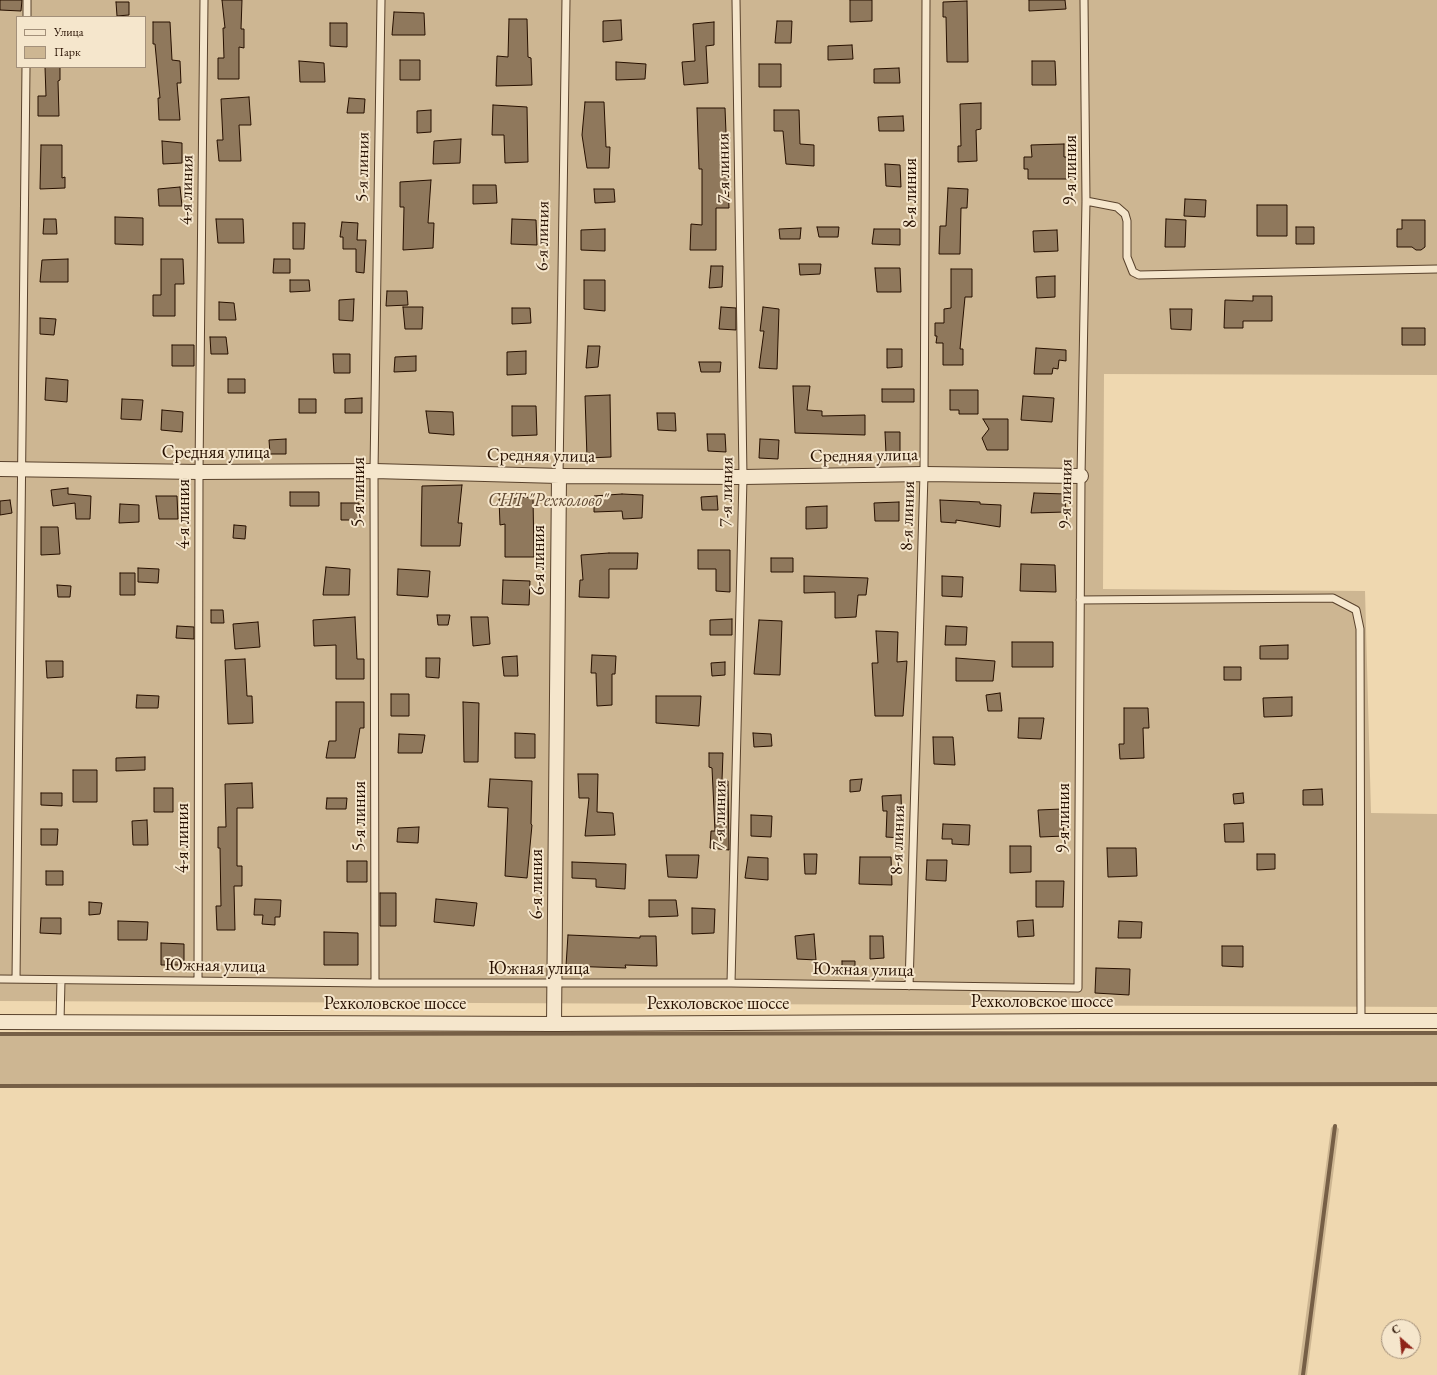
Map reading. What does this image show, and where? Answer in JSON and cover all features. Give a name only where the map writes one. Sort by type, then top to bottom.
[{"type":"street","name":"Средняя улица","points":[[0,469],[199,472],[374,471],[559,476],[743,477],[924,474],[1081,476]]},
{"type":"street","name":"6-я линия","points":[[554,1024],[556,984],[559,476]]},
{"type":"street","name":"Рехколовское шоссе","points":[[0,1022],[554,1024],[1437,1021]]},
{"type":"lane","points":[[27,0],[27,16]]},
{"type":"lane","name":"4-я линия","points":[[198,981],[199,472],[204,0]]},
{"type":"lane","name":"5-я линия","points":[[375,983],[374,471],[381,0]]},
{"type":"lane","name":"6-я линия","points":[[559,476],[566,0]]},
{"type":"lane","name":"7-я линия","points":[[731,984],[743,477],[736,0]]},
{"type":"lane","name":"8-я линия","points":[[909,986],[924,474],[926,0]]},
{"type":"lane","name":"9-я линия","points":[[1078,988],[1081,476],[1086,200],[1084,0]]},
{"type":"lane","points":[[16,979],[26,68]]},
{"type":"lane","points":[[1086,200],[1117,207],[1125,214],[1127,221],[1127,257],[1133,272],[1138,275],[1437,269]]},
{"type":"lane","points":[[1080,600],[1333,598],[1356,610],[1360,637],[1361,1021]]},
{"type":"lane","name":"Южная улица","points":[[0,978],[375,983],[731,984],[1078,988]]},
{"type":"lane","points":[[60,1022],[61,980]]},
{"type":"green space","name":"СНТ \"Рехколово\"","points":[[0,0],[1437,0],[1437,375],[1104,374],[1103,589],[1365,591],[1371,813],[1437,814],[1437,1007],[0,1001]]},
{"type":"green space","points":[[1437,1033],[1437,1084],[0,1086],[0,1034]]},
{"type":"green space","points":[[1333,1126],[1339,1129],[1307,1375],[1298,1375],[1331,1128]]},
{"type":"building","points":[[0,0],[22,0],[21,11],[0,10]]},
{"type":"building","points":[[222,0],[242,0],[241,29],[244,29],[244,48],[239,47],[239,79],[218,79],[218,58],[224,58],[223,28],[225,28]]},
{"type":"building","points":[[850,0],[872,0],[872,21],[850,22]]},
{"type":"building","points":[[1029,0],[1065,0],[1066,9],[1029,11]]},
{"type":"building","points":[[967,1],[968,62],[947,62],[946,17],[943,17],[943,2]]},
{"type":"building","points":[[116,2],[129,2],[129,15],[117,16]]},
{"type":"building","points":[[394,12],[424,13],[425,35],[392,35]]},
{"type":"building","points":[[509,19],[527,19],[528,57],[531,58],[532,85],[496,86],[497,56],[508,57]]},
{"type":"building","points":[[621,20],[622,40],[603,42],[603,21]]},
{"type":"building","points":[[777,21],[792,21],[791,43],[775,43]]},
{"type":"building","points":[[153,22],[170,22],[172,60],[180,61],[181,83],[177,83],[180,120],[159,120],[158,98],[160,98],[155,44],[153,44]]},
{"type":"building","points":[[714,22],[714,45],[706,46],[708,83],[684,85],[682,62],[695,61],[693,24]]},
{"type":"building","points":[[330,23],[347,23],[347,47],[330,46]]},
{"type":"building","points":[[852,45],[853,59],[828,60],[828,46]]},
{"type":"building","points":[[400,60],[420,60],[420,80],[400,80]]},
{"type":"building","points":[[299,61],[324,63],[325,82],[300,82]]},
{"type":"building","points":[[1032,61],[1055,61],[1056,85],[1032,85]]},
{"type":"building","points":[[616,62],[646,64],[645,79],[616,80]]},
{"type":"building","points":[[759,64],[781,64],[781,87],[759,87]]},
{"type":"building","points":[[45,68],[60,68],[60,80],[58,81],[59,116],[38,116],[38,96],[46,96]]},
{"type":"building","points":[[899,68],[900,83],[874,83],[874,69]]},
{"type":"building","points":[[249,97],[251,125],[239,125],[241,161],[219,161],[217,140],[223,140],[221,99]]},
{"type":"building","points":[[349,98],[365,99],[364,113],[347,113]]},
{"type":"building","points":[[585,102],[604,102],[606,147],[610,147],[609,168],[587,168],[582,135]]},
{"type":"building","points":[[981,103],[981,129],[976,130],[977,161],[958,162],[958,146],[961,146],[960,104]]},
{"type":"building","points":[[493,105],[527,107],[528,162],[505,163],[504,135],[492,135]]},
{"type":"building","points":[[697,108],[725,108],[729,208],[716,208],[716,250],[690,250],[691,224],[702,225],[702,169],[699,169]]},
{"type":"building","points":[[431,110],[431,132],[417,133],[417,111]]},
{"type":"building","points":[[774,110],[799,110],[800,144],[814,145],[814,166],[786,164],[783,131],[774,131]]},
{"type":"building","points":[[903,116],[904,131],[879,131],[878,117]]},
{"type":"building","points":[[461,139],[460,163],[433,164],[434,141]]},
{"type":"building","points":[[162,141],[182,143],[182,163],[163,164]]},
{"type":"building","points":[[1064,144],[1064,157],[1070,157],[1071,179],[1028,179],[1028,169],[1024,169],[1024,157],[1032,157],[1031,145]]},
{"type":"building","points":[[41,145],[62,145],[62,178],[65,177],[65,188],[40,189]]},
{"type":"building","points":[[885,164],[900,165],[901,187],[886,186]]},
{"type":"building","points":[[431,180],[428,223],[434,223],[433,248],[403,250],[404,207],[400,207],[400,182]]},
{"type":"building","points":[[473,185],[496,185],[497,203],[473,204]]},
{"type":"building","points":[[180,187],[182,206],[159,206],[158,189]]},
{"type":"building","points":[[948,188],[968,189],[967,208],[961,208],[960,254],[939,254],[940,226],[946,226]]},
{"type":"building","points":[[594,189],[614,189],[615,202],[595,203]]},
{"type":"building","points":[[1185,199],[1206,200],[1205,217],[1184,216]]},
{"type":"building","points":[[1257,205],[1287,205],[1287,236],[1257,236]]},
{"type":"building","points":[[115,217],[143,218],[143,245],[115,244]]},
{"type":"building","points":[[44,219],[56,219],[57,234],[43,234]]},
{"type":"building","points":[[216,219],[243,219],[244,243],[218,243]]},
{"type":"building","points":[[512,219],[536,220],[537,245],[511,244]]},
{"type":"building","points":[[1166,219],[1186,220],[1185,247],[1165,247]]},
{"type":"building","points":[[1402,220],[1425,220],[1425,247],[1421,250],[1416,250],[1412,247],[1397,247],[1397,229],[1402,229]]},
{"type":"building","points":[[342,222],[358,223],[357,240],[366,240],[364,273],[356,272],[356,249],[343,249],[343,237],[340,237]]},
{"type":"building","points":[[293,223],[305,223],[304,249],[293,249]]},
{"type":"building","points":[[817,227],[839,227],[838,237],[819,237]]},
{"type":"building","points":[[1296,227],[1314,227],[1314,244],[1296,244]]},
{"type":"building","points":[[801,228],[800,239],[780,239],[779,229]]},
{"type":"building","points":[[605,229],[605,251],[581,250],[581,230]]},
{"type":"building","points":[[874,229],[900,229],[900,245],[872,244]]},
{"type":"building","points":[[1057,230],[1058,251],[1034,252],[1033,231]]},
{"type":"building","points":[[68,259],[68,282],[40,282],[42,260]]},
{"type":"building","points":[[161,259],[183,259],[184,284],[175,284],[175,316],[153,316],[153,295],[161,295]]},
{"type":"building","points":[[274,259],[290,259],[290,273],[273,273]]},
{"type":"building","points":[[799,264],[821,264],[820,274],[800,275]]},
{"type":"building","points":[[711,266],[723,266],[722,287],[709,288]]},
{"type":"building","points":[[875,268],[900,268],[901,292],[877,292]]},
{"type":"building","points":[[951,269],[972,269],[972,297],[965,297],[960,349],[963,349],[963,365],[943,365],[943,343],[936,343],[937,336],[935,336],[935,323],[944,323],[944,309],[951,308]]},
{"type":"building","points":[[1055,276],[1055,297],[1037,298],[1036,277]]},
{"type":"building","points":[[290,280],[309,280],[310,291],[290,292]]},
{"type":"building","points":[[584,280],[605,280],[605,311],[584,309]]},
{"type":"building","points":[[387,291],[407,291],[408,305],[386,306]]},
{"type":"building","points":[[1253,296],[1272,296],[1272,321],[1243,321],[1243,328],[1224,328],[1225,300],[1253,301]]},
{"type":"building","points":[[354,299],[353,321],[339,320],[339,300]]},
{"type":"building","points":[[219,302],[234,303],[236,320],[219,320]]},
{"type":"building","points":[[403,307],[423,307],[422,329],[405,329]]},
{"type":"building","points":[[721,307],[736,308],[736,330],[719,329]]},
{"type":"building","points":[[763,307],[779,309],[777,369],[759,368],[764,331],[760,331]]},
{"type":"building","points":[[512,308],[530,308],[531,323],[512,324]]},
{"type":"building","points":[[1170,309],[1192,309],[1191,330],[1171,329]]},
{"type":"building","points":[[40,318],[56,319],[54,335],[40,334]]},
{"type":"building","points":[[1402,328],[1425,328],[1425,345],[1402,345]]},
{"type":"building","points":[[210,337],[226,337],[228,354],[211,354]]},
{"type":"building","points":[[172,345],[194,345],[194,366],[172,366]]},
{"type":"building","points":[[588,346],[600,346],[598,367],[586,368]]},
{"type":"building","points":[[1036,348],[1066,350],[1066,361],[1059,360],[1058,369],[1053,368],[1052,374],[1034,374]]},
{"type":"building","points":[[887,349],[902,349],[902,367],[887,368]]},
{"type":"building","points":[[526,351],[526,374],[507,375],[507,352]]},
{"type":"building","points":[[333,354],[350,354],[350,373],[334,373]]},
{"type":"building","points":[[416,356],[416,371],[394,372],[395,357]]},
{"type":"building","points":[[699,362],[721,362],[720,372],[701,372]]},
{"type":"building","points":[[46,378],[68,380],[67,402],[45,400]]},
{"type":"building","points":[[228,379],[245,379],[245,393],[228,393]]},
{"type":"building","points":[[793,386],[810,386],[807,410],[822,411],[822,416],[865,415],[865,435],[795,433]]},
{"type":"building","points":[[882,389],[914,389],[914,402],[882,402]]},
{"type":"building","points":[[950,390],[978,390],[978,414],[959,414],[959,410],[950,410]]},
{"type":"building","points":[[610,395],[611,457],[587,458],[585,396]]},
{"type":"building","points":[[1023,396],[1054,398],[1052,422],[1021,420]]},
{"type":"building","points":[[362,398],[362,413],[345,413],[345,399]]},
{"type":"building","points":[[122,399],[143,400],[141,420],[121,419]]},
{"type":"building","points":[[299,399],[316,399],[316,413],[299,413]]},
{"type":"building","points":[[512,406],[536,406],[537,435],[512,436]]},
{"type":"building","points":[[162,410],[183,412],[182,432],[161,430]]},
{"type":"building","points":[[426,411],[453,412],[454,435],[429,433]]},
{"type":"building","points":[[657,413],[675,413],[676,431],[658,430]]},
{"type":"building","points":[[983,419],[1008,419],[1008,450],[987,450],[982,438],[989,429]]},
{"type":"building","points":[[885,432],[900,432],[900,455],[886,454]]},
{"type":"building","points":[[707,434],[725,434],[726,452],[708,451]]},
{"type":"building","points":[[286,439],[286,454],[270,454],[269,440]]},
{"type":"building","points":[[760,439],[779,440],[778,459],[759,458]]},
{"type":"building","points":[[462,485],[458,523],[462,523],[460,546],[421,546],[422,486]]},
{"type":"building","points":[[68,488],[68,494],[91,496],[90,519],[76,519],[75,503],[53,506],[51,490]]},
{"type":"building","points":[[290,492],[319,492],[319,506],[290,506]]},
{"type":"building","points":[[1034,493],[1066,494],[1065,512],[1031,513]]},
{"type":"building","points":[[622,494],[643,495],[642,518],[623,519],[622,511],[594,512],[594,496]]},
{"type":"building","points":[[156,496],[177,496],[178,519],[159,519]]},
{"type":"building","points":[[717,496],[718,510],[702,510],[701,497]]},
{"type":"building","points":[[533,497],[534,557],[505,557],[505,524],[500,525],[499,499]]},
{"type":"building","points":[[10,500],[12,513],[0,515],[0,501]]},
{"type":"building","points":[[940,500],[980,502],[980,504],[1001,505],[1000,527],[956,520],[956,523],[941,522]]},
{"type":"building","points":[[899,502],[899,521],[875,521],[874,503]]},
{"type":"building","points":[[341,503],[359,503],[359,520],[341,520]]},
{"type":"building","points":[[120,504],[139,505],[139,522],[119,523]]},
{"type":"building","points":[[827,506],[827,528],[806,529],[806,507]]},
{"type":"building","points":[[234,525],[246,526],[245,539],[233,538]]},
{"type":"building","points":[[41,527],[58,527],[60,554],[41,555]]},
{"type":"building","points":[[698,550],[730,550],[730,592],[716,591],[716,569],[698,569]]},
{"type":"building","points":[[638,553],[637,569],[609,569],[609,598],[579,597],[580,580],[583,580],[581,555]]},
{"type":"building","points":[[771,558],[793,558],[793,572],[771,572]]},
{"type":"building","points":[[1021,564],[1055,565],[1056,592],[1020,591]]},
{"type":"building","points":[[326,567],[350,569],[349,595],[323,595]]},
{"type":"building","points":[[138,568],[159,569],[158,583],[138,582]]},
{"type":"building","points":[[398,569],[430,571],[428,597],[397,595]]},
{"type":"building","points":[[120,573],[135,573],[135,595],[120,595]]},
{"type":"building","points":[[804,576],[868,578],[866,595],[858,595],[856,617],[835,618],[835,592],[804,593]]},
{"type":"building","points":[[942,576],[963,577],[962,597],[942,596]]},
{"type":"building","points":[[503,580],[530,581],[529,605],[502,604]]},
{"type":"building","points":[[57,585],[71,586],[70,597],[58,597]]},
{"type":"building","points":[[211,610],[223,610],[224,623],[211,623]]},
{"type":"building","points":[[437,615],[450,615],[448,625],[438,625]]},
{"type":"building","points":[[355,617],[357,659],[364,659],[364,679],[336,679],[336,645],[314,646],[313,620]]},
{"type":"building","points":[[471,617],[488,617],[490,644],[473,646]]},
{"type":"building","points":[[732,619],[732,635],[710,635],[710,620]]},
{"type":"building","points":[[759,620],[782,621],[780,675],[754,674]]},
{"type":"building","points":[[258,622],[260,647],[235,649],[233,624]]},
{"type":"building","points":[[177,626],[194,627],[194,639],[176,638]]},
{"type":"building","points":[[946,626],[967,627],[966,645],[945,645]]},
{"type":"building","points":[[876,631],[898,632],[897,662],[907,661],[903,716],[875,716],[872,663],[878,663]]},
{"type":"building","points":[[1012,642],[1053,642],[1053,667],[1012,667]]},
{"type":"building","points":[[1288,645],[1288,659],[1260,659],[1260,646]]},
{"type":"building","points":[[592,655],[616,656],[615,674],[612,674],[612,705],[597,706],[596,673],[591,673]]},
{"type":"building","points":[[517,656],[518,676],[504,676],[502,657]]},
{"type":"building","points":[[426,658],[440,658],[439,678],[426,677]]},
{"type":"building","points":[[956,658],[995,661],[993,681],[956,681]]},
{"type":"building","points":[[245,659],[247,696],[252,696],[253,723],[228,724],[225,660]]},
{"type":"building","points":[[46,661],[63,661],[63,677],[47,678]]},
{"type":"building","points":[[725,662],[725,675],[712,676],[711,663]]},
{"type":"building","points":[[1224,667],[1241,667],[1241,680],[1224,680]]},
{"type":"building","points":[[1000,693],[1002,711],[988,711],[986,695]]},
{"type":"building","points":[[391,694],[409,694],[409,716],[391,716]]},
{"type":"building","points":[[137,695],[159,696],[158,708],[136,708]]},
{"type":"building","points":[[656,696],[701,696],[699,726],[656,723]]},
{"type":"building","points":[[1292,697],[1292,716],[1264,717],[1263,698]]},
{"type":"building","points":[[336,702],[364,702],[364,728],[360,728],[355,758],[326,758],[329,741],[336,741]]},
{"type":"building","points":[[463,702],[479,703],[478,762],[464,762]]},
{"type":"building","points":[[1124,708],[1148,708],[1149,728],[1143,728],[1144,758],[1120,759],[1119,744],[1124,744]]},
{"type":"building","points":[[1019,718],[1044,718],[1041,739],[1018,738]]},
{"type":"building","points":[[515,733],[535,734],[535,758],[515,758]]},
{"type":"building","points":[[753,733],[771,734],[772,746],[754,747]]},
{"type":"building","points":[[399,734],[425,735],[422,753],[398,753]]},
{"type":"building","points":[[933,737],[953,737],[955,765],[934,764]]},
{"type":"building","points":[[709,753],[723,753],[722,780],[728,781],[729,850],[710,848],[711,831],[715,831],[712,768],[709,767]]},
{"type":"building","points":[[145,757],[145,770],[116,771],[116,758]]},
{"type":"building","points":[[73,770],[97,770],[97,802],[73,802]]},
{"type":"building","points":[[578,774],[598,774],[597,812],[613,813],[615,835],[585,836],[589,798],[579,798]]},
{"type":"building","points":[[490,779],[532,781],[532,825],[527,878],[505,876],[508,808],[488,807]]},
{"type":"building","points":[[862,779],[860,791],[850,792],[850,780]]},
{"type":"building","points":[[252,783],[253,808],[237,808],[237,866],[242,866],[242,886],[234,886],[235,930],[217,930],[216,906],[221,906],[220,848],[218,848],[218,827],[226,827],[225,784]]},
{"type":"building","points":[[154,788],[173,788],[173,812],[154,812]]},
{"type":"building","points":[[1322,789],[1323,805],[1303,805],[1303,790]]},
{"type":"building","points":[[41,793],[62,793],[62,806],[41,805]]},
{"type":"building","points":[[1243,793],[1244,803],[1234,804],[1233,794]]},
{"type":"building","points":[[901,795],[902,826],[904,826],[902,838],[886,837],[887,811],[883,811],[882,796]]},
{"type":"building","points":[[327,798],[347,798],[346,809],[326,809]]},
{"type":"building","points":[[1062,809],[1064,836],[1040,837],[1038,810]]},
{"type":"building","points":[[751,815],[772,816],[771,837],[751,836]]},
{"type":"building","points":[[147,820],[148,845],[133,845],[132,821]]},
{"type":"building","points":[[1243,823],[1244,842],[1225,842],[1224,824]]},
{"type":"building","points":[[943,824],[970,825],[969,845],[952,844],[952,839],[942,839]]},
{"type":"building","points":[[419,827],[418,843],[397,842],[398,828]]},
{"type":"building","points":[[41,829],[58,829],[57,845],[41,845]]},
{"type":"building","points":[[1010,846],[1031,846],[1031,872],[1010,873]]},
{"type":"building","points":[[1107,848],[1136,848],[1137,876],[1108,877]]},
{"type":"building","points":[[804,854],[817,854],[816,874],[805,874]]},
{"type":"building","points":[[1257,854],[1275,854],[1275,869],[1257,870]]},
{"type":"building","points":[[666,855],[699,855],[697,878],[668,877]]},
{"type":"building","points":[[748,857],[768,858],[768,880],[745,878]]},
{"type":"building","points":[[860,857],[891,857],[892,885],[859,884]]},
{"type":"building","points":[[927,860],[947,860],[946,881],[926,880]]},
{"type":"building","points":[[347,861],[367,861],[367,882],[347,882]]},
{"type":"building","points":[[572,862],[626,864],[625,889],[596,887],[596,879],[572,878]]},
{"type":"building","points":[[46,871],[63,871],[63,885],[46,885]]},
{"type":"building","points":[[1036,881],[1064,881],[1063,907],[1036,907]]},
{"type":"building","points":[[380,893],[396,893],[396,926],[380,926]]},
{"type":"building","points":[[255,899],[281,900],[280,917],[275,917],[275,925],[262,924],[263,915],[254,915]]},
{"type":"building","points":[[436,899],[477,903],[474,926],[434,922]]},
{"type":"building","points":[[649,900],[676,900],[678,916],[649,917]]},
{"type":"building","points":[[89,902],[102,903],[100,914],[89,915]]},
{"type":"building","points":[[692,908],[715,909],[714,933],[692,934]]},
{"type":"building","points":[[41,918],[61,918],[61,934],[40,933]]},
{"type":"building","points":[[1033,920],[1034,936],[1018,937],[1017,921]]},
{"type":"building","points":[[118,921],[148,922],[147,940],[118,940]]},
{"type":"building","points":[[1119,921],[1142,922],[1141,938],[1118,938]]},
{"type":"building","points":[[324,932],[358,933],[358,965],[324,965]]},
{"type":"building","points":[[814,934],[816,960],[797,959],[795,936]]},
{"type":"building","points":[[568,935],[640,938],[640,936],[656,936],[657,966],[625,965],[626,968],[566,966]]},
{"type":"building","points":[[870,936],[883,936],[884,958],[870,959]]},
{"type":"building","points":[[161,943],[184,944],[184,965],[161,965]]},
{"type":"building","points":[[1222,946],[1243,946],[1243,967],[1222,966]]},
{"type":"building","points":[[842,961],[855,961],[855,972],[842,972]]},
{"type":"building","points":[[1096,968],[1130,969],[1129,995],[1095,993]]},
{"type":"waterway","points":[[0,1034],[1437,1033]]},
{"type":"waterway","points":[[0,1086],[1437,1084]]},
{"type":"waterway","points":[[1303,1375],[1335,1126]]}]
